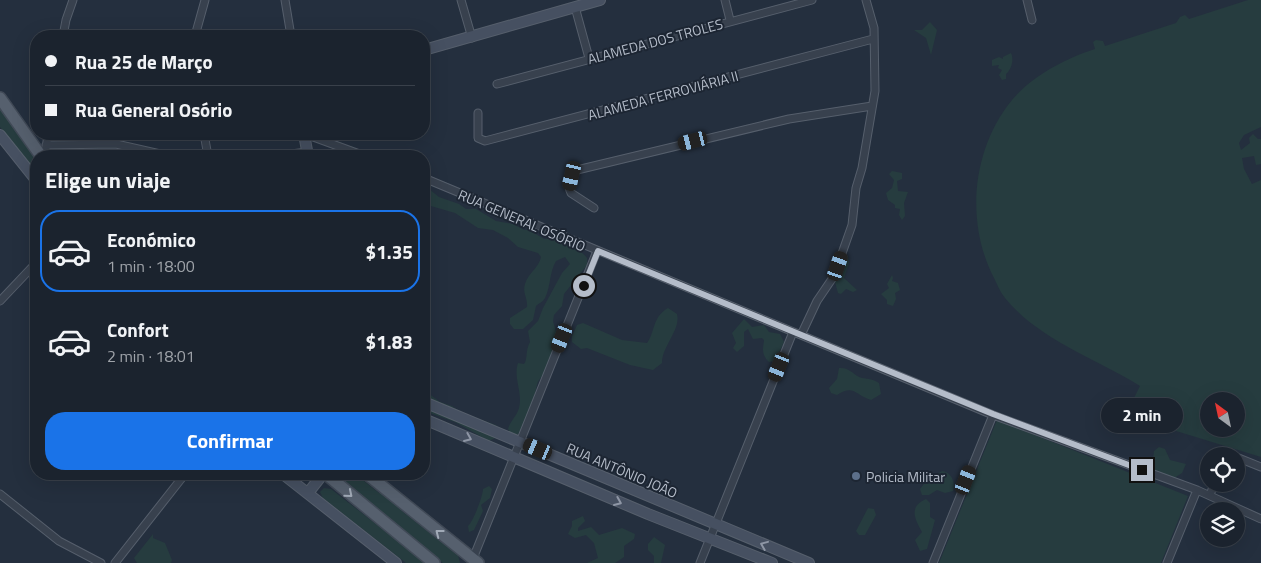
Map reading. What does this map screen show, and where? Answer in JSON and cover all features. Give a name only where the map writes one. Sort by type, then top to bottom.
[{"type":"main road","points":[[430,48],[600,0]]},
{"type":"main road","points":[[0,98],[37,150]]},
{"type":"main road","points":[[0,135],[30,172]]},
{"type":"main road","name":"RUA ANTÔNIO JOÃO","points":[[430,404],[809,563]]},
{"type":"main road","points":[[430,422],[648,514],[772,563]]},
{"type":"main road","points":[[291,480],[396,563]]},
{"type":"main road","points":[[308,493],[319,480]]},
{"type":"main road","points":[[331,480],[434,563]]},
{"type":"main road","points":[[373,480],[474,562]]},
{"type":"main road","points":[[648,514],[655,498]]},
{"type":"street","points":[[64,30],[73,0]]},
{"type":"street","points":[[196,30],[205,0]]},
{"type":"street","points":[[285,0],[290,30]]},
{"type":"street","points":[[461,0],[472,38]]},
{"type":"street","points":[[725,0],[730,20]]},
{"type":"street","name":"ALAMEDA DOS TROLES","points":[[497,84],[730,20],[812,0]]},
{"type":"street","points":[[801,335],[817,301],[834,276],[849,239],[876,72],[874,28],[866,0]]},
{"type":"street","points":[[1027,0],[1032,20]]},
{"type":"street","points":[[575,7],[589,58]]},
{"type":"street","name":"ALAMEDA FERROVIÁRIA II","points":[[478,113],[478,138],[485,141],[874,39]]},
{"type":"street","points":[[594,208],[569,190],[572,176],[577,170],[788,119],[872,106]]},
{"type":"street","points":[[46,150],[47,140]]},
{"type":"street","points":[[116,140],[116,144]]},
{"type":"street","points":[[321,140],[349,150]]},
{"type":"street","points":[[46,145],[116,144],[142,150]]},
{"type":"street","name":"RUA GENERAL OSÓRIO","points":[[430,181],[993,414],[1197,490],[1261,519]]},
{"type":"street","points":[[474,562],[478,542],[598,251]]},
{"type":"street","points":[[0,301],[30,270]]},
{"type":"street","points":[[700,563],[793,332]]},
{"type":"street","points":[[933,563],[993,414]]},
{"type":"street","points":[[1245,461],[1261,468]]},
{"type":"street","points":[[115,563],[179,480]]},
{"type":"street","points":[[1167,563],[1197,490]]},
{"type":"street","points":[[1210,496],[1211,492]]},
{"type":"street","points":[[0,494],[59,541],[101,563]]},
{"type":"green space","points":[[1248,0],[1261,0],[1261,127],[1244,135],[1239,143],[1241,150],[1250,143],[1249,138],[1253,134],[1258,139],[1261,139],[1261,164],[1256,165],[1254,156],[1242,158],[1244,169],[1252,184],[1261,180],[1261,457],[1245,452],[1245,447],[1228,447],[1127,416],[1127,412],[1122,413],[1116,407],[1105,409],[1105,406],[1114,397],[1130,406],[1140,386],[1051,337],[1019,313],[1005,298],[999,288],[985,256],[979,233],[976,210],[977,186],[981,163],[988,141],[999,119],[1020,91],[1050,69],[1073,57],[1095,49],[1093,42],[1096,40],[1103,41],[1105,46],[1176,23],[1180,17],[1185,15],[1189,19]]},
{"type":"green space","points":[[930,22],[937,30],[931,55],[926,38],[914,30],[922,30]]},
{"type":"green space","points":[[1011,53],[1011,67],[1006,74],[1006,79],[1002,80],[999,75],[1002,70],[998,68],[999,65],[992,66],[992,60],[999,57],[1003,59],[1003,57]]},
{"type":"green space","points":[[0,108],[30,150],[30,164],[0,127]]},
{"type":"green space","points":[[892,171],[902,173],[902,179],[897,181],[898,191],[908,192],[904,203],[905,216],[902,220],[899,215],[900,209],[895,208],[895,205],[888,200],[886,193],[892,188],[894,180],[889,174]]},
{"type":"green space","points":[[430,190],[439,197],[459,204],[466,209],[476,209],[496,221],[513,224],[524,230],[529,230],[544,239],[557,238],[564,244],[584,254],[587,258],[587,265],[564,294],[562,306],[554,315],[553,321],[558,339],[548,368],[538,383],[532,406],[523,428],[513,438],[508,429],[519,408],[520,397],[517,368],[518,363],[524,364],[526,360],[530,342],[528,331],[538,321],[562,273],[570,264],[565,257],[556,261],[547,293],[543,301],[536,306],[533,320],[523,329],[514,329],[510,324],[510,318],[527,307],[524,290],[525,284],[541,257],[538,253],[518,247],[508,238],[493,230],[478,228],[455,213],[430,206]]},
{"type":"green space","points":[[845,256],[848,256],[849,263],[844,278],[857,290],[853,292],[846,289],[841,294],[838,293],[835,282]]},
{"type":"green space","points":[[892,275],[892,281],[898,283],[900,290],[895,293],[896,299],[893,306],[887,304],[887,300],[881,294],[889,288],[887,284]]},
{"type":"green space","points":[[668,308],[677,314],[678,320],[665,350],[662,363],[653,370],[630,365],[587,348],[581,349],[572,342],[572,336],[577,325],[583,323],[622,340],[647,343],[656,320]]},
{"type":"green space","points":[[744,319],[752,327],[764,325],[769,332],[780,334],[784,342],[775,361],[769,362],[766,359],[763,351],[764,340],[762,338],[753,339],[748,329],[744,332],[744,346],[737,352],[733,348],[736,343],[732,333]]},
{"type":"green space","points":[[839,368],[849,370],[859,377],[879,383],[881,394],[871,400],[851,390],[837,395],[831,393],[829,388],[837,379]]},
{"type":"green space","points":[[430,394],[462,413],[496,425],[499,430],[499,436],[489,441],[455,422],[430,413]]},
{"type":"green space","points":[[997,420],[1188,496],[1161,563],[939,563]]},
{"type":"green space","points":[[1159,447],[1165,449],[1170,460],[1186,464],[1182,473],[1168,482],[1155,480],[1145,468],[1153,460],[1154,451]]},
{"type":"green space","points":[[942,471],[948,473],[952,478],[954,484],[953,491],[945,493],[937,490],[929,495],[922,495],[920,489],[927,480]]},
{"type":"green space","points":[[339,480],[363,480],[379,493],[382,492],[401,504],[402,511],[458,555],[460,563],[443,563]]},
{"type":"green space","points":[[489,486],[492,489],[490,498],[481,505],[483,511],[474,530],[469,532],[468,526],[477,509],[483,489]]},
{"type":"green space","points":[[324,488],[331,489],[426,563],[406,563],[323,498],[320,492]]},
{"type":"green space","points":[[926,499],[930,503],[930,517],[935,520],[927,549],[920,551],[915,540],[922,532],[915,518],[915,510],[920,502]]},
{"type":"green space","points":[[868,508],[874,509],[876,515],[865,535],[859,535],[856,531]]},
{"type":"green space","points":[[583,516],[585,521],[578,528],[578,531],[591,527],[599,535],[622,528],[635,534],[634,539],[624,546],[624,557],[615,563],[587,563],[598,558],[594,543],[586,535],[575,538],[568,534],[572,521]]},
{"type":"green space","points":[[153,534],[153,538],[165,543],[172,560],[171,563],[137,563],[134,558]]},
{"type":"green space","points":[[654,537],[665,545],[661,563],[654,563],[654,556],[648,550],[648,544]]},
{"type":"place","name":"Policia Militar","points":[[856,476]]},
{"type":"route","points":[[584,286],[598,251],[993,414],[1142,470]]}]
